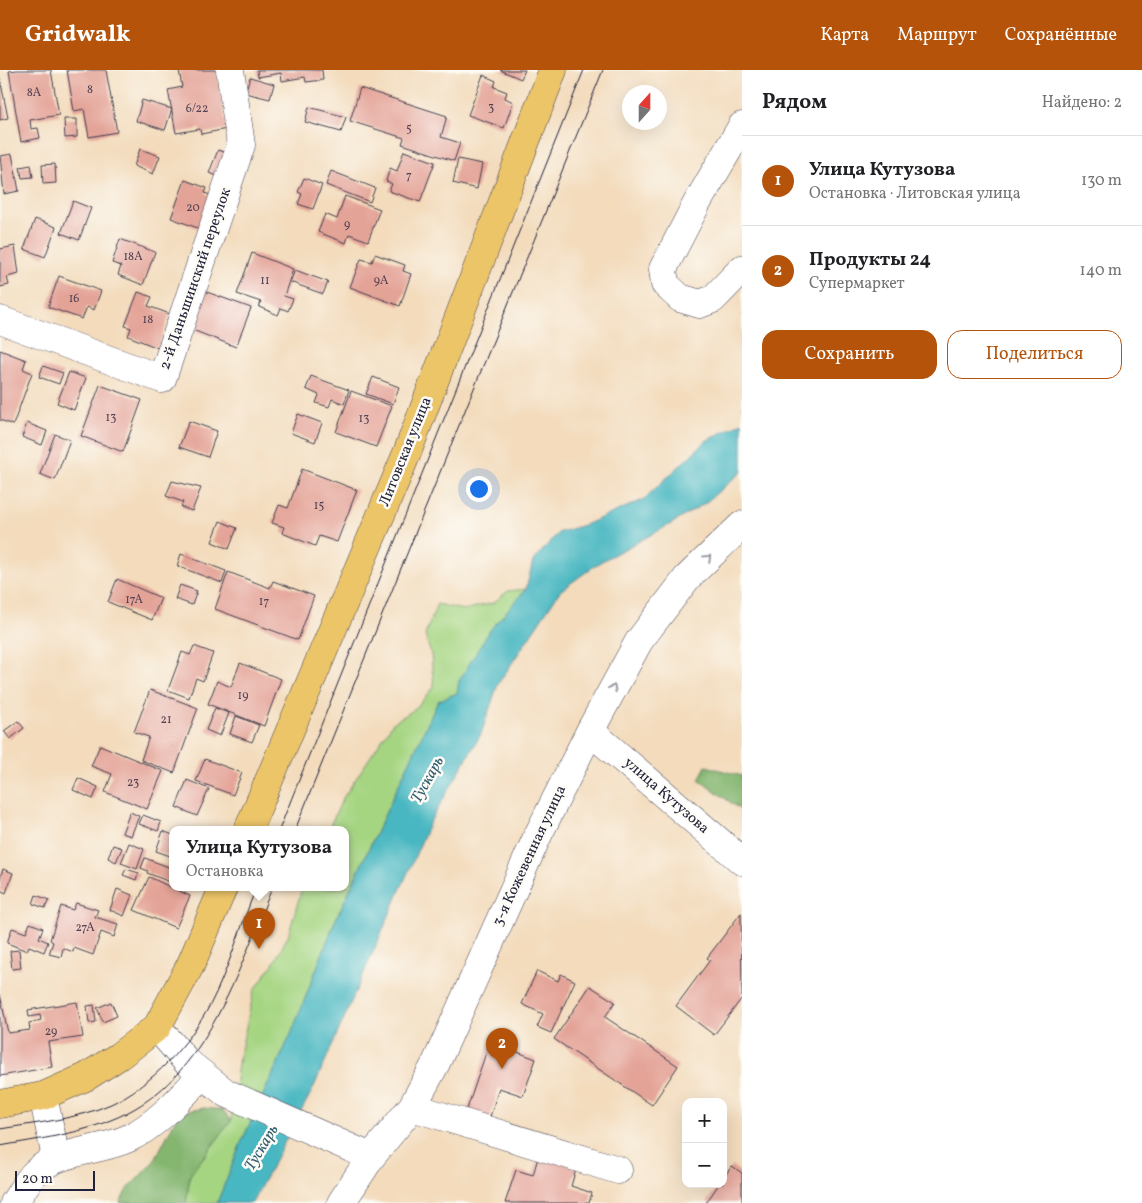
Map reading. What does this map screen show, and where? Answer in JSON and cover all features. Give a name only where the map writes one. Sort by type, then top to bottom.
[{"type":"main road","name":"Литовская улица","points":[[250,826],[407,453],[553,70]]},
{"type":"main road","points":[[0,1104],[43,1096],[86,1077],[119,1056],[157,1027],[191,964],[223,891]]},
{"type":"street","name":"2-й Даньшинский переулок","points":[[0,320],[162,379],[241,145],[230,70]]},
{"type":"street","points":[[742,126],[697,203],[663,269],[665,284],[680,298],[700,304],[713,299],[742,269]]},
{"type":"street","name":"3-я Кожевенная улица","points":[[342,1203],[371,1157],[412,1107],[436,1064],[538,835],[590,731],[639,641],[687,578],[742,525]]},
{"type":"street","name":"улица Кутузова","points":[[590,731],[742,861]]},
{"type":"street","points":[[157,1027],[187,1062],[226,1093],[371,1157]]},
{"type":"street","points":[[14,1203],[36,1172],[56,1158],[89,1152],[129,1138],[160,1118],[202,1075]]},
{"type":"street","points":[[43,1096],[56,1158]]},
{"type":"street","points":[[412,1107],[618,1170]]},
{"type":"green space","points":[[526,589],[459,681],[457,693],[438,701],[335,921],[292,1032],[241,1143],[217,1203],[186,1203],[190,1175],[231,1121],[238,1063],[254,991],[275,961],[288,936],[301,891],[349,891],[349,826],[330,826],[343,798],[393,723],[415,709],[434,687],[431,654],[425,635],[437,604],[463,610],[493,603],[508,591]]},
{"type":"green space","points":[[706,766],[742,776],[742,811],[699,779]]},
{"type":"green space","points":[[204,1108],[223,1110],[231,1121],[190,1175],[186,1203],[120,1203],[126,1191],[154,1161],[179,1113]]},
{"type":"water","name":"Тускарь","points":[[742,422],[742,472],[705,503],[673,523],[600,562],[560,591],[498,684],[481,734],[430,822],[313,1089],[252,1203],[217,1203],[241,1143],[292,1032],[335,921],[438,701],[457,693],[459,681],[490,630],[526,589],[533,561],[559,532],[584,525],[643,500],[706,441]]},
{"type":"building","points":[[51,70],[59,115],[30,120],[31,129],[38,128],[40,138],[21,142],[9,71]]},
{"type":"building","points":[[67,70],[106,70],[117,132],[89,137],[84,109],[74,111]]},
{"type":"building","points":[[179,70],[216,70],[227,129],[201,134],[200,129],[176,133],[168,90],[182,87]]},
{"type":"building","points":[[257,70],[322,70],[323,80],[306,82],[305,77],[282,81],[281,73],[258,77]]},
{"type":"building","points":[[500,70],[525,70],[521,79]]},
{"type":"building","points":[[483,75],[496,81],[494,87],[507,92],[505,98],[513,102],[504,128],[468,115]]},
{"type":"building","points":[[250,77],[274,84],[270,99],[245,93]]},
{"type":"building","points":[[0,78],[8,118],[0,120]]},
{"type":"building","points":[[360,88],[447,116],[441,137],[460,143],[454,161],[402,144],[404,138],[350,121]]},
{"type":"building","points":[[142,100],[172,109],[165,130],[136,121]]},
{"type":"building","points":[[309,107],[346,117],[341,132],[305,122]]},
{"type":"building","points":[[64,119],[77,119],[77,137],[65,138]]},
{"type":"building","points":[[140,149],[160,156],[153,174],[134,166]]},
{"type":"building","points":[[218,150],[232,155],[223,178],[209,173]]},
{"type":"building","points":[[404,151],[435,162],[420,202],[389,191],[392,184],[386,181],[390,168],[397,171]]},
{"type":"building","points":[[12,154],[19,191],[4,194],[0,156]]},
{"type":"building","points":[[458,159],[482,164],[477,189],[453,183]]},
{"type":"building","points":[[55,164],[56,183],[43,184],[42,165]]},
{"type":"building","points":[[31,165],[33,177],[22,178],[20,167]]},
{"type":"building","points":[[331,171],[375,188],[370,202],[326,185]]},
{"type":"building","points":[[304,178],[322,185],[313,209],[298,204],[302,194],[298,192]]},
{"type":"building","points":[[185,180],[207,188],[205,193],[215,197],[203,230],[171,218]]},
{"type":"building","points":[[345,196],[380,209],[368,241],[349,234],[346,243],[318,232],[325,214],[337,219]]},
{"type":"building","points":[[73,201],[91,208],[79,240],[61,233]]},
{"type":"building","points":[[35,219],[56,227],[45,257],[24,249]]},
{"type":"building","points":[[120,239],[155,252],[143,285],[118,275],[121,266],[112,263]]},
{"type":"building","points":[[15,246],[19,274],[7,277],[9,285],[0,287],[0,249]]},
{"type":"building","points":[[252,253],[293,269],[284,296],[293,299],[288,311],[281,308],[278,315],[259,307],[261,302],[237,294]]},
{"type":"building","points":[[375,254],[405,265],[403,271],[411,274],[400,306],[350,287],[361,259],[372,262]]},
{"type":"building","points":[[295,270],[328,282],[323,294],[290,282]]},
{"type":"building","points":[[59,276],[101,291],[94,310],[87,307],[82,319],[48,307]]},
{"type":"building","points":[[204,291],[251,308],[236,347],[190,329]]},
{"type":"building","points":[[138,292],[152,297],[148,306],[170,314],[158,348],[128,336],[131,328],[125,326]]},
{"type":"building","points":[[0,350],[26,360],[23,369],[32,373],[13,425],[0,420]]},
{"type":"building","points":[[43,366],[63,373],[59,384],[39,377]]},
{"type":"building","points":[[69,372],[86,378],[74,410],[57,403]]},
{"type":"building","points":[[311,376],[349,390],[344,404],[332,399],[329,407],[316,403],[319,395],[306,389]]},
{"type":"building","points":[[373,377],[399,387],[393,404],[366,394]]},
{"type":"building","points":[[100,385],[142,400],[123,452],[81,436]]},
{"type":"building","points":[[351,391],[392,406],[376,447],[336,432]]},
{"type":"building","points":[[298,414],[322,423],[315,442],[291,433]]},
{"type":"building","points":[[189,421],[217,431],[208,457],[179,447]]},
{"type":"building","points":[[27,423],[47,431],[42,445],[22,437]]},
{"type":"building","points":[[55,434],[70,440],[55,480],[40,474]]},
{"type":"building","points":[[302,469],[357,490],[337,542],[319,536],[315,546],[282,533],[284,527],[272,523],[279,505],[288,508]]},
{"type":"building","points":[[172,481],[201,488],[192,511],[181,507],[183,502],[166,496]]},
{"type":"building","points":[[220,521],[237,528],[229,549],[212,542]]},
{"type":"building","points":[[181,554],[226,571],[222,583],[177,566]]},
{"type":"building","points":[[228,572],[270,588],[273,581],[314,596],[298,640],[215,609]]},
{"type":"building","points":[[117,579],[161,598],[152,620],[108,602]]},
{"type":"building","points":[[180,585],[197,591],[192,605],[175,599]]},
{"type":"building","points":[[194,646],[213,653],[203,681],[196,678],[189,698],[168,690],[182,652],[190,655]]},
{"type":"building","points":[[240,663],[281,679],[264,726],[208,704],[217,681],[231,687]]},
{"type":"building","points":[[150,690],[198,708],[174,773],[141,760],[149,737],[134,732]]},
{"type":"building","points":[[215,708],[229,713],[220,736],[206,730]]},
{"type":"building","points":[[236,716],[259,725],[252,742],[230,734]]},
{"type":"building","points":[[18,721],[24,728],[10,739],[4,731]]},
{"type":"building","points":[[100,745],[163,771],[147,809],[105,792],[112,774],[91,766]]},
{"type":"building","points":[[205,759],[242,773],[233,795],[196,781]]},
{"type":"building","points":[[78,778],[98,787],[93,799],[73,790]]},
{"type":"building","points":[[187,780],[209,789],[197,816],[176,807]]},
{"type":"building","points":[[130,812],[139,816],[131,836],[122,833]]},
{"type":"building","points":[[143,815],[161,822],[158,831],[139,824]]},
{"type":"building","points":[[163,831],[169,833],[169,856],[156,851]]},
{"type":"building","points":[[129,843],[144,849],[137,869],[121,863]]},
{"type":"building","points":[[113,845],[122,848],[116,862],[108,858]]},
{"type":"building","points":[[145,858],[169,867],[169,881],[147,873],[148,871],[141,868]]},
{"type":"building","points":[[3,869],[13,873],[6,893],[0,890],[0,878]]},
{"type":"building","points":[[126,869],[139,873],[136,880],[123,875]]},
{"type":"building","points":[[149,877],[169,886],[169,891],[179,891],[190,896],[176,928],[134,910]]},
{"type":"building","points":[[117,889],[132,895],[124,916],[110,910]]},
{"type":"building","points":[[36,895],[49,900],[45,908],[33,904]]},
{"type":"building","points":[[76,903],[98,910],[95,917],[118,924],[114,937],[101,932],[93,955],[74,948],[73,952],[63,948],[61,957],[49,954],[53,942],[50,940],[61,906],[73,910]]},
{"type":"building","points":[[741,913],[742,998],[714,1035],[676,1006],[710,960],[707,958]]},
{"type":"building","points":[[30,923],[43,928],[39,938],[48,942],[44,952],[29,946],[27,951],[7,943],[12,928],[26,933]]},
{"type":"building","points":[[19,950],[21,968],[12,969],[10,951]]},
{"type":"building","points":[[537,971],[558,981],[561,974],[575,981],[551,1033],[537,1027],[543,1014],[522,1004]]},
{"type":"building","points":[[590,986],[615,1002],[605,1017],[678,1066],[652,1105],[554,1039]]},
{"type":"building","points":[[0,994],[8,1033],[30,1030],[29,1023],[41,1020],[40,1015],[29,1017],[28,1010],[77,1002],[83,1037],[48,1042],[52,1067],[0,1076]]},
{"type":"building","points":[[111,1002],[117,1016],[103,1022],[97,1008]]},
{"type":"building","points":[[94,1005],[96,1022],[89,1023],[87,1006]]},
{"type":"building","points":[[492,1035],[514,1043],[512,1050],[536,1059],[523,1096],[499,1088],[489,1120],[466,1112]]},
{"type":"building","points":[[539,1154],[577,1166],[571,1186],[592,1193],[589,1203],[505,1203],[516,1170],[533,1175]]},
{"type":"building","points":[[732,1166],[742,1173],[742,1203],[706,1203],[716,1188],[727,1188],[727,1173]]},
{"type":"tram line","points":[[281,826],[584,70]]},
{"type":"tram line","points":[[297,826],[603,70]]},
{"type":"tram line","points":[[0,1129],[57,1120],[98,1109],[126,1096],[155,1075],[180,1048],[210,1005],[229,963],[255,891]]},
{"type":"tram line","points":[[0,1146],[60,1135],[104,1123],[149,1099],[175,1076],[197,1049],[216,1019],[232,987],[271,891]]},
{"type":"place","name":"Улица Кутузова","points":[[259,949]]},
{"type":"place","name":"Продукты 24","points":[[502,1069]]}]
